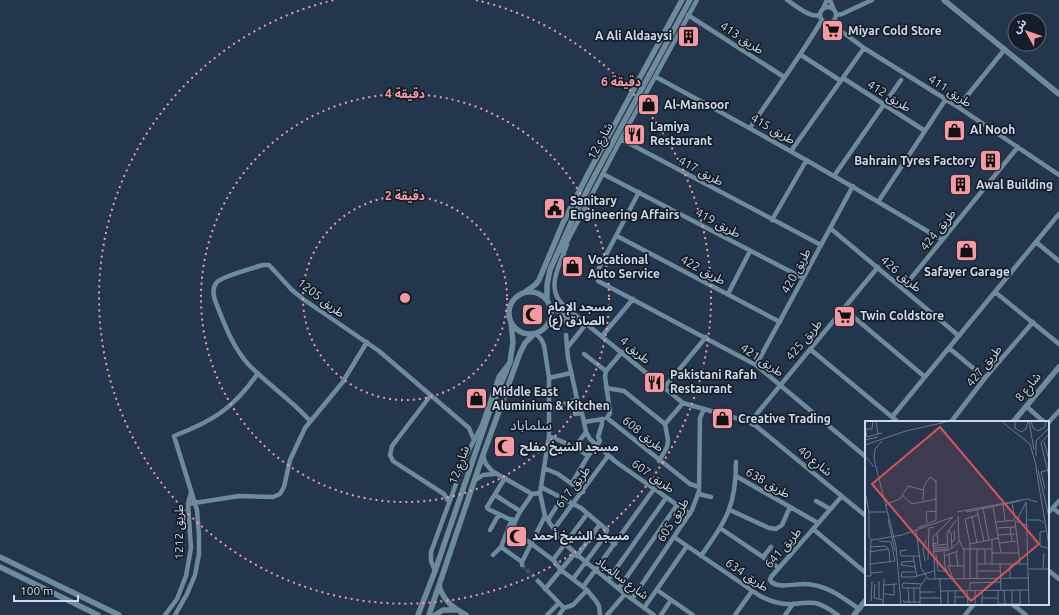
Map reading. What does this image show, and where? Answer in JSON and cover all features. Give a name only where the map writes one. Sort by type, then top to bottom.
[{"type":"street","name":"شارع 12","points":[[525,292],[539,280],[563,223],[585,179],[682,0]]},
{"type":"street","name":"شارع 12","points":[[547,300],[548,277],[556,255],[595,175],[690,0]]},
{"type":"street","points":[[567,348],[585,323],[559,300],[554,286],[554,279],[568,240],[697,0]]},
{"type":"street","points":[[787,0],[806,12],[815,15],[822,15],[829,8],[842,14],[872,0]]},
{"type":"street","points":[[822,15],[825,22],[832,22],[835,18],[835,12],[829,0]]},
{"type":"street","points":[[750,128],[784,77],[801,55],[829,0]]},
{"type":"street","points":[[944,0],[1059,94]]},
{"type":"street","name":"طريق 413","points":[[688,15],[784,77]]},
{"type":"street","name":"طريق 411","points":[[832,22],[837,28],[864,48],[946,99],[1059,175]]},
{"type":"street","points":[[791,151],[864,48]]},
{"type":"street","points":[[958,107],[1005,50]]},
{"type":"street","points":[[801,55],[842,80]]},
{"type":"street","name":"طريق 415","points":[[656,77],[853,186],[942,240]]},
{"type":"street","name":"طريق 412","points":[[842,80],[925,131]]},
{"type":"street","points":[[834,176],[901,80]]},
{"type":"street","points":[[878,202],[946,99]]},
{"type":"street","name":"طريق 417","points":[[621,139],[821,245]]},
{"type":"street","name":"طريق 424","points":[[903,288],[1018,147]]},
{"type":"street","points":[[772,220],[806,161]]},
{"type":"street","name":"طريق 419","points":[[603,174],[803,278]]},
{"type":"street","name":"طريق 420","points":[[756,365],[853,186]]},
{"type":"street","points":[[617,236],[639,192]]},
{"type":"street","points":[[892,417],[1059,214]]},
{"type":"street","name":"طريق 426","points":[[830,228],[959,336]]},
{"type":"street","name":"طريق 421","points":[[617,236],[596,274],[598,281],[706,337],[756,365],[865,456]]},
{"type":"street","name":"طريق 422","points":[[617,236],[780,322]]},
{"type":"street","points":[[556,255],[568,240]]},
{"type":"street","points":[[1036,242],[1059,261]]},
{"type":"street","points":[[728,294],[750,251]]},
{"type":"street","name":"طريق 1205","points":[[310,421],[258,373],[241,355],[222,318],[213,291],[215,284],[221,279],[266,264],[272,267],[292,290],[314,308],[367,342],[431,395],[469,428],[474,440]]},
{"type":"street","name":"طريق 425","points":[[750,422],[878,267]]},
{"type":"street","points":[[551,307],[551,320],[542,331],[535,334],[520,332],[511,322],[509,313],[512,302],[516,297],[525,292],[538,292],[547,300],[551,307],[571,320]]},
{"type":"street","points":[[995,292],[1059,344]]},
{"type":"street","points":[[602,336],[633,299]]},
{"type":"street","points":[[843,308],[926,377]]},
{"type":"street","points":[[548,325],[571,320]]},
{"type":"street","name":"طريق 4","points":[[571,320],[585,323],[683,403],[750,422]]},
{"type":"street","name":"شارع 12","points":[[418,615],[435,571],[489,412],[510,362],[513,342],[511,322]]},
{"type":"street","name":"طريق 427","points":[[952,421],[985,378],[1033,322]]},
{"type":"street","name":"شارع 12","points":[[429,615],[483,455],[520,353],[526,343],[535,334]]},
{"type":"street","name":"شارع سالمباد","points":[[535,334],[541,339],[544,345],[549,378],[549,436],[540,493],[546,518],[565,544],[585,563],[654,615]]},
{"type":"street","name":"طريق 607","points":[[566,335],[571,372],[577,399],[586,432],[590,439],[608,456],[690,514]]},
{"type":"street","points":[[664,388],[706,337]]},
{"type":"street","points":[[188,504],[239,496],[273,497],[280,494],[284,487],[290,460],[310,421],[342,383],[367,342]]},
{"type":"street","points":[[949,348],[985,378]]},
{"type":"street","points":[[810,350],[897,421]]},
{"type":"street","points":[[584,422],[604,418],[610,413],[604,376],[606,371],[622,352]]},
{"type":"street","points":[[584,354],[606,371]]},
{"type":"street","points":[[435,571],[431,561],[431,552],[453,490],[467,454],[480,430],[497,380],[502,371],[510,362]]},
{"type":"street","name":"شارع 8","points":[[1014,421],[1059,367]]},
{"type":"street","points":[[549,378],[571,372]]},
{"type":"street","name":"طريق 1212","points":[[175,615],[190,588],[195,575],[199,536],[197,510],[174,436],[207,422],[234,403],[247,389],[258,373]]},
{"type":"street","points":[[606,388],[624,391],[665,424],[668,440],[667,448],[659,461]]},
{"type":"street","points":[[431,395],[392,446],[390,455],[393,461],[446,495],[449,502]]},
{"type":"street","points":[[549,410],[577,399]]},
{"type":"street","points":[[665,424],[683,403]]},
{"type":"street","points":[[1026,406],[1043,421]]},
{"type":"street","name":"طريق 605","points":[[694,407],[700,418]]},
{"type":"street","name":"طريق 605","points":[[632,599],[690,514],[699,494],[700,418],[704,409]]},
{"type":"street","points":[[1049,422],[1059,410]]},
{"type":"street","points":[[574,414],[582,413]]},
{"type":"street","points":[[572,483],[588,456],[600,441],[598,437],[604,418]]},
{"type":"street","name":"طريق 608","points":[[604,418],[685,480],[692,485],[699,487]]},
{"type":"street","name":"شارع 40","points":[[750,422],[865,515]]},
{"type":"street","points":[[469,428],[480,430]]},
{"type":"street","points":[[575,447],[586,432]]},
{"type":"street","points":[[549,436],[575,447],[588,456]]},
{"type":"street","points":[[483,455],[486,464],[496,474]]},
{"type":"street","name":"طريق 617","points":[[554,529],[583,492],[608,456]]},
{"type":"street","points":[[701,556],[730,510],[734,493],[736,462]]},
{"type":"street","points":[[544,468],[558,474],[583,492]]},
{"type":"street","points":[[474,481],[487,473],[496,474],[532,494],[540,493]]},
{"type":"street","name":"طريق 638","points":[[736,476],[818,523]]},
{"type":"street","points":[[505,478],[487,508],[513,521]]},
{"type":"street","points":[[685,480],[693,482],[699,480]]},
{"type":"street","points":[[541,487],[581,508],[607,530],[606,534],[615,544]]},
{"type":"street","points":[[559,615],[564,608],[573,605],[585,589],[595,571],[654,489]]},
{"type":"street","points":[[442,492],[447,493],[453,490]]},
{"type":"street","name":"طريق 1212","points":[[165,615],[177,599],[186,576],[190,548],[188,504],[191,492]]},
{"type":"street","points":[[493,556],[501,547],[513,521],[532,494]]},
{"type":"street","points":[[699,494],[710,498]]},
{"type":"street","points":[[495,495],[520,510]]},
{"type":"street","name":"طريق 641","points":[[842,496],[770,578],[773,583],[784,586],[809,584],[821,587],[838,594],[858,609]]},
{"type":"street","points":[[501,547],[522,563],[530,544],[546,518],[562,498]]},
{"type":"street","points":[[608,580],[666,498]]},
{"type":"street","points":[[816,501],[830,510]]},
{"type":"street","points":[[1049,512],[1059,501]]},
{"type":"street","points":[[619,588],[677,505]]},
{"type":"street","name":"طريق 638","points":[[730,510],[769,528],[776,529],[782,525],[790,507]]},
{"type":"street","points":[[1053,508],[1059,513]]},
{"type":"street","points":[[490,530],[499,514]]},
{"type":"street","points":[[553,560],[587,514]]},
{"type":"street","points":[[513,521],[514,530],[530,544],[553,560],[561,570],[585,589],[596,601],[600,614],[606,615],[625,594]]},
{"type":"street","points":[[545,589],[600,524]]},
{"type":"street","points":[[720,528],[779,568]]},
{"type":"street","name":"طريق 641","points":[[813,529],[865,572]]},
{"type":"street","points":[[572,579],[606,534]]},
{"type":"street","name":"طريق 634","points":[[674,537],[767,600],[784,604],[801,602],[817,603],[838,615]]},
{"type":"street","points":[[644,608],[687,546]]},
{"type":"street","points":[[763,557],[771,547]]},
{"type":"street","points":[[0,557],[119,615]]},
{"type":"street","points":[[0,567],[98,615]]},
{"type":"street","points":[[1049,571],[1059,579]]},
{"type":"street","points":[[538,582],[564,608]]},
{"type":"street","points":[[439,586],[444,599],[457,610],[466,615]]},
{"type":"street","points":[[657,590],[693,615]]},
{"type":"street","points":[[735,615],[752,591]]},
{"type":"street","points":[[661,615],[671,600]]},
{"type":"street","points":[[854,615],[865,601]]},
{"type":"street","points":[[547,615],[559,602]]},
{"type":"street","points":[[786,615],[793,604]]},
{"type":"street","points":[[965,615],[973,605]]},
{"type":"street","points":[[1013,605],[1024,614]]},
{"type":"street","points":[[436,615],[443,610],[457,610]]},
{"type":"tunnel","points":[[522,565],[538,581]]},
{"type":"place","name":"Miyar Cold Store","points":[[833,31]]},
{"type":"place","name":"A Ali Aldaaysi","points":[[688,36]]},
{"type":"place","name":"Al-Mansoor","points":[[649,105]]},
{"type":"place","name":"Al Nooh","points":[[955,130]]},
{"type":"place","name":"Lamiya Restaurant","points":[[634,134]]},
{"type":"place","name":"Bahrain Tyres Factory","points":[[991,161]]},
{"type":"place","name":"Awal Building","points":[[960,185]]},
{"type":"place","name":"Sanitary Engineering Affairs","points":[[554,208]]},
{"type":"place","name":"Safayer Garage","points":[[967,251]]},
{"type":"place","name":"Vocational Auto Service","points":[[572,267]]},
{"type":"place","name":"مسجد الإمام الصادق (ع)","points":[[532,314]]},
{"type":"place","name":"Twin Coldstore","points":[[845,316]]},
{"type":"place","name":"Pakistani Rafah Restaurant","points":[[654,382]]},
{"type":"place","name":"Middle East Aluminium & Kitchen","points":[[477,399]]},
{"type":"place","name":"Creative Trading","points":[[723,419]]},
{"type":"place","name":"مسجد الشيخ مفلح","points":[[505,447]]},
{"type":"place","name":"مسجد الشيخ أحمد","points":[[516,536]]},
{"type":"district","name":"سلماباد","points":[[531,425]]}]
